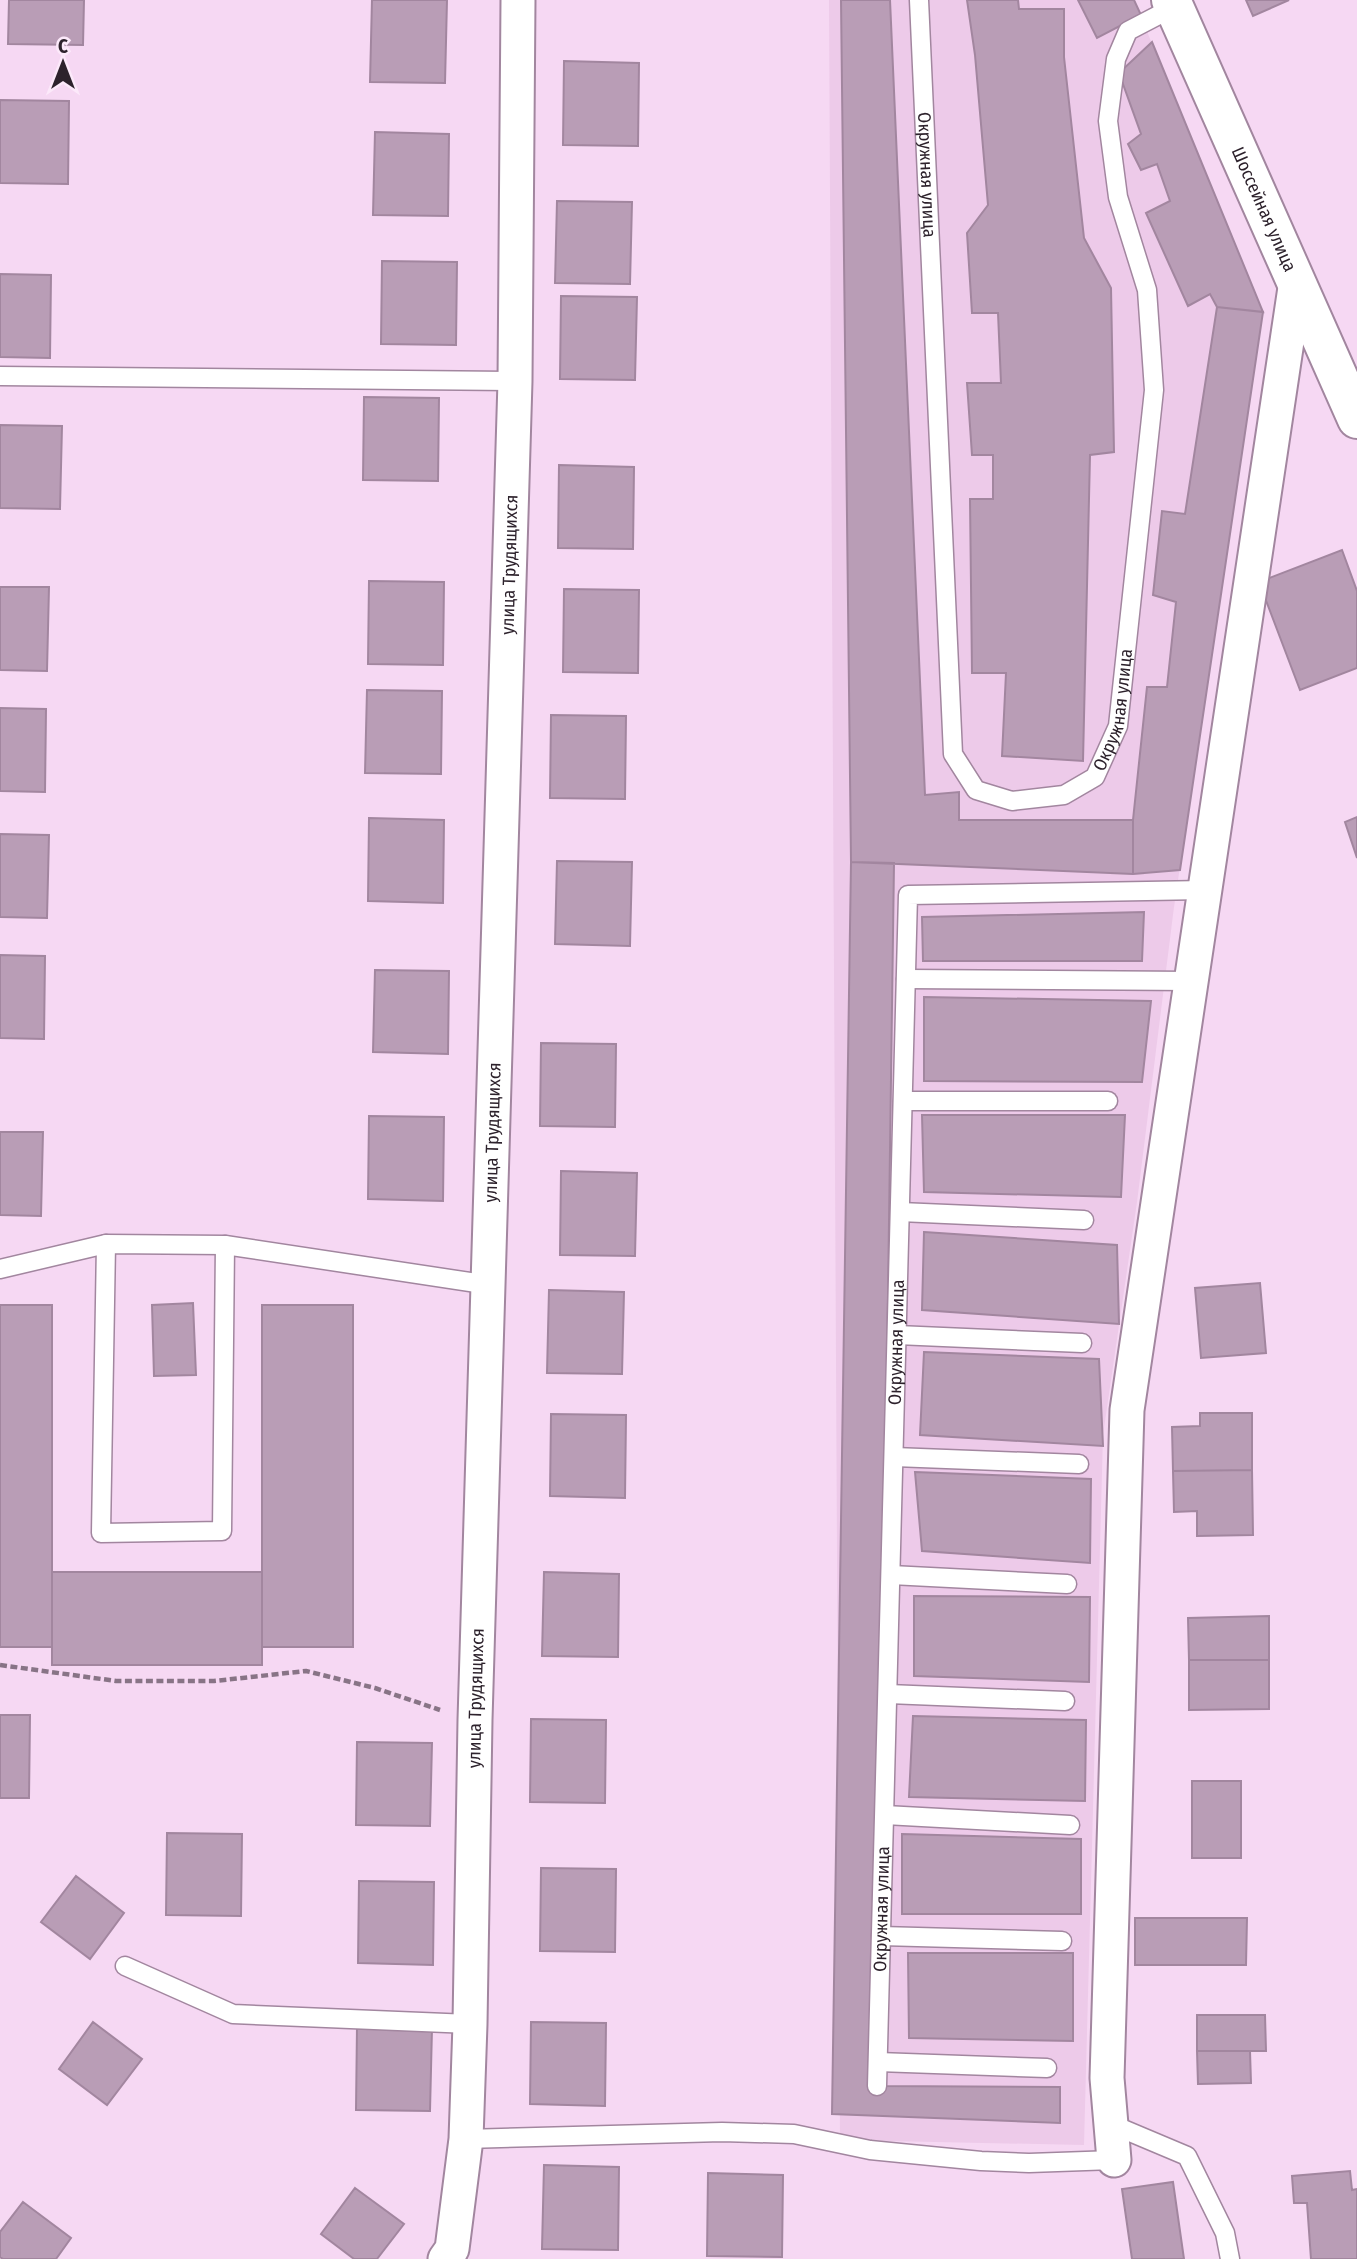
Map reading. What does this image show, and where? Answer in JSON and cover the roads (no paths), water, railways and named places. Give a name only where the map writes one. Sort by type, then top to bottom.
[{"type":"street","name":"улица Трудящихся","points":[[445,2259],[452,2249],[466,2139],[470,2024],[475,1720],[515,381],[518,0]]},
{"type":"street","name":"Шоссейная улица","points":[[1173,4],[1357,419]]},
{"type":"street","points":[[1114,2160],[1107,2078],[1127,1410],[1296,281]]},
{"type":"lane","name":"Окружная улица","points":[[919,0],[953,754],[976,790],[1012,801],[1064,796],[1095,777],[1118,726],[1154,390],[1147,290],[1118,197],[1108,121],[1116,60],[1128,31],[1173,4]]},
{"type":"lane","points":[[0,376],[515,381]]},
{"type":"lane","name":"Окружная улица","points":[[877,2086],[908,895],[1205,890]]},
{"type":"lane","points":[[906,979],[1191,981]]},
{"type":"lane","points":[[903,1101],[1108,1101]]},
{"type":"lane","points":[[900,1212],[1084,1220]]},
{"type":"lane","points":[[0,1269],[106,1244],[225,1245],[490,1285]]},
{"type":"lane","points":[[106,1244],[101,1533],[222,1531],[225,1245]]},
{"type":"lane","points":[[897,1335],[1082,1343]]},
{"type":"lane","points":[[894,1457],[1079,1464]]},
{"type":"lane","points":[[891,1575],[1067,1584]]},
{"type":"lane","points":[[887,1694],[1065,1701]]},
{"type":"lane","points":[[885,1815],[1070,1825]]},
{"type":"lane","points":[[881,1936],[1062,1941]]},
{"type":"lane","points":[[125,1966],[233,2014],[470,2024]]},
{"type":"lane","points":[[878,2062],[1047,2068]]},
{"type":"lane","points":[[1111,2124],[1187,2156],[1225,2233],[1230,2259]]},
{"type":"lane","points":[[466,2139],[722,2132],[794,2134],[870,2151],[981,2161],[1029,2163],[1114,2160]]}]
